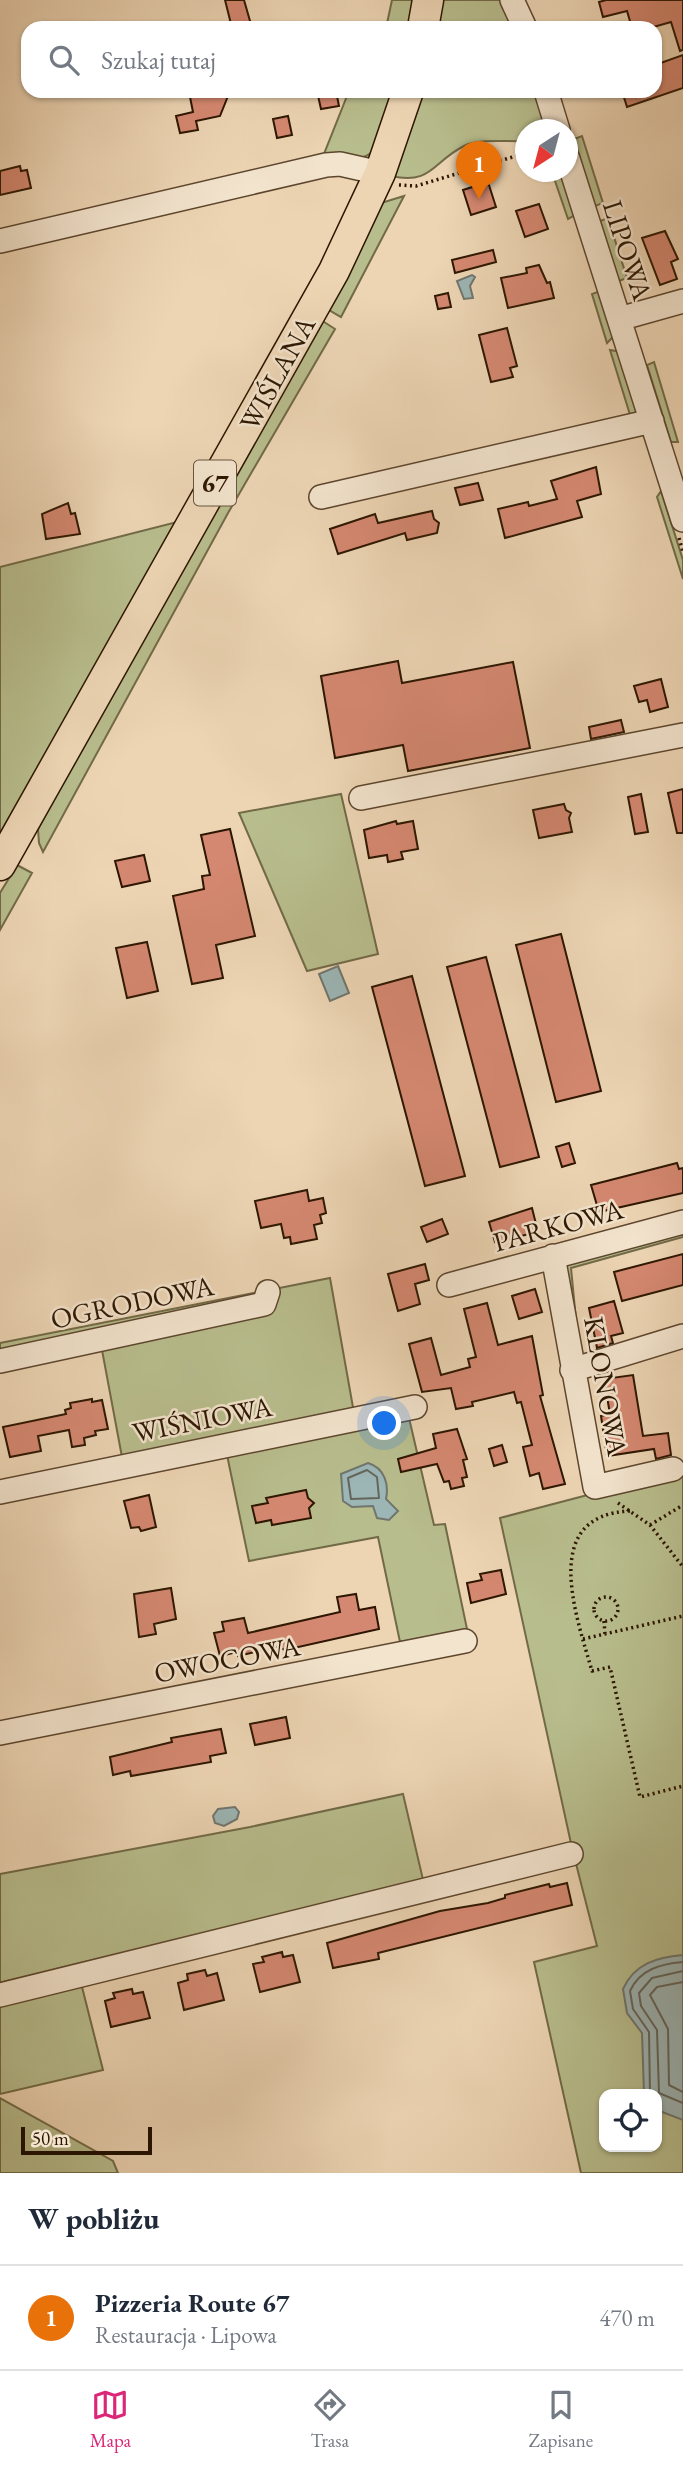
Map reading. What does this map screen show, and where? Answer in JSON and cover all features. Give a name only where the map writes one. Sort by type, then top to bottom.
[{"type":"main road","points":[[424,21],[428,0]]},
{"type":"main road","name":"WIŚLANA","points":[[0,864],[334,271],[378,177],[406,98]]},
{"type":"street","points":[[512,0],[522,21]]},
{"type":"street","points":[[547,98],[554,119]]},
{"type":"street","points":[[0,241],[326,165],[340,164],[378,177]]},
{"type":"street","name":"LIPOWA","points":[[575,182],[652,421],[672,450],[683,520]]},
{"type":"street","points":[[619,319],[683,301]]},
{"type":"street","points":[[321,497],[652,421]]},
{"type":"street","points":[[361,798],[683,735]]},
{"type":"street","name":"PARKOWA","points":[[449,1285],[683,1222]]},
{"type":"street","name":"KLONOWA","points":[[553,1256],[594,1488],[673,1469]]},
{"type":"street","name":"OGRODOWA","points":[[0,1360],[264,1304],[268,1292]]},
{"type":"street","points":[[572,1370],[683,1336]]},
{"type":"street","name":"WIŚNIOWA","points":[[0,1492],[415,1407]]},
{"type":"street","name":"OWOCOWA","points":[[0,1733],[231,1690],[465,1641]]},
{"type":"street","points":[[0,1995],[571,1854]]},
{"type":"path","points":[[378,177],[416,186],[515,156]]},
{"type":"path","points":[[594,1488],[650,1525],[683,1567]]},
{"type":"path","points":[[650,1525],[683,1505]]},
{"type":"path","points":[[630,1511],[615,1511],[593,1519],[580,1530],[574,1543],[572,1579],[583,1639],[592,1671],[610,1667],[640,1797],[683,1786]]},
{"type":"path","points":[[602,1598],[610,1598],[616,1603],[618,1611],[611,1620],[604,1621],[597,1617],[594,1606],[602,1598]]},
{"type":"path","points":[[583,1639],[683,1616]]},
{"type":"path","points":[[604,1621],[606,1634]]},
{"type":"green space","points":[[392,0],[417,0],[414,21],[388,21]]},
{"type":"green space","points":[[441,0],[504,0],[512,21],[436,21]]},
{"type":"green space","points":[[346,98],[394,98],[385,132],[374,150],[357,158],[324,154]]},
{"type":"green space","points":[[418,98],[536,98],[543,119],[515,119],[515,141],[486,141],[464,146],[424,175],[405,178],[391,176]]},
{"type":"green space","points":[[582,136],[603,203],[595,206],[578,152],[578,138]]},
{"type":"green space","points":[[555,182],[567,182],[578,213],[568,219]]},
{"type":"green space","points":[[404,196],[341,317],[329,310],[381,203]]},
{"type":"green space","points":[[608,218],[627,278],[619,281],[600,221]]},
{"type":"green space","points":[[603,290],[616,334],[607,343],[592,294]]},
{"type":"green space","points":[[321,320],[335,329],[228,513],[43,852],[38,829],[105,703]]},
{"type":"green space","points":[[610,350],[622,352],[638,412],[631,418]]},
{"type":"green space","points":[[654,362],[678,442],[671,442],[647,365]]},
{"type":"green space","points":[[661,491],[683,560],[683,579],[657,497]]},
{"type":"green space","points":[[177,522],[0,842],[0,567]]},
{"type":"green space","points":[[341,794],[378,954],[307,971],[239,813]]},
{"type":"green space","points":[[17,865],[32,873],[0,930],[0,893]]},
{"type":"green space","points":[[683,1231],[683,1237],[571,1268],[577,1330],[565,1266],[568,1262]]},
{"type":"green space","points":[[330,1278],[354,1413],[122,1457],[102,1350],[0,1370],[0,1343]]},
{"type":"green space","points":[[409,1418],[434,1525],[445,1524],[467,1629],[400,1642],[378,1537],[249,1561],[227,1455]]},
{"type":"green space","points":[[683,1470],[683,2173],[581,2173],[534,1962],[597,1946],[572,1848],[500,1518]]},
{"type":"green space","points":[[403,1794],[424,1884],[0,1991],[0,1874],[250,1827]]},
{"type":"green space","points":[[81,1983],[103,2070],[0,2094],[0,2001]]},
{"type":"green space","points":[[0,2098],[113,2161],[118,2173],[0,2173]]},
{"type":"water","points":[[472,275],[475,277],[470,286],[473,298],[464,299],[457,281]]},
{"type":"water","points":[[338,966],[349,993],[330,1001],[319,974]]},
{"type":"water","points":[[368,1463],[382,1473],[387,1488],[386,1499],[398,1511],[389,1520],[377,1518],[373,1506],[352,1507],[343,1501],[341,1474]]},
{"type":"water","points":[[235,1807],[239,1812],[237,1819],[224,1826],[215,1823],[213,1816],[218,1809]]},
{"type":"water","points":[[683,1955],[683,2120],[662,2112],[662,2089],[644,2089],[642,2033],[627,2013],[623,1989],[633,1973],[647,1963]]},
{"type":"building","points":[[225,0],[244,0],[250,21],[230,21]]},
{"type":"building","points":[[683,0],[683,50],[680,51],[671,22],[662,25],[662,21],[630,21],[627,11],[603,17],[599,2]]},
{"type":"building","points":[[683,55],[683,88],[662,95],[662,62]]},
{"type":"building","points":[[190,98],[227,98],[220,116],[196,121],[198,130],[180,133],[176,116],[193,112]]},
{"type":"building","points":[[319,98],[337,98],[339,106],[321,109]]},
{"type":"building","points":[[624,98],[654,98],[627,107]]},
{"type":"building","points":[[288,116],[292,135],[277,138],[273,119]]},
{"type":"building","points":[[20,166],[21,171],[27,170],[31,188],[0,195],[0,171]]},
{"type":"building","points":[[488,182],[496,207],[471,215],[463,190]]},
{"type":"building","points":[[539,204],[548,229],[525,237],[516,211]]},
{"type":"building","points":[[665,231],[678,259],[671,262],[677,279],[660,285],[642,238]]},
{"type":"building","points":[[493,250],[496,262],[455,273],[452,260]]},
{"type":"building","points":[[539,265],[547,283],[550,282],[554,298],[508,308],[501,278],[527,273],[526,268]]},
{"type":"building","points":[[448,293],[451,307],[438,309],[435,296]]},
{"type":"building","points":[[507,328],[517,366],[510,368],[513,377],[491,382],[479,335]]},
{"type":"building","points":[[596,467],[601,494],[577,501],[582,517],[505,538],[498,509],[528,502],[529,506],[557,499],[551,481]]},
{"type":"building","points":[[478,483],[483,500],[460,505],[455,488]]},
{"type":"building","points":[[68,503],[71,514],[75,513],[80,534],[46,539],[42,514]]},
{"type":"building","points":[[432,511],[434,519],[439,523],[437,533],[407,540],[405,533],[338,554],[330,529],[375,514],[378,523]]},
{"type":"building","points":[[398,661],[402,683],[513,662],[530,748],[408,771],[403,745],[335,758],[321,676]]},
{"type":"building","points":[[661,679],[668,707],[650,712],[647,700],[639,702],[634,686]]},
{"type":"building","points":[[621,720],[624,732],[591,739],[589,727]]},
{"type":"building","points":[[683,789],[683,833],[677,833],[668,793]]},
{"type":"building","points":[[641,794],[648,832],[635,834],[628,797]]},
{"type":"building","points":[[564,804],[566,810],[571,813],[569,818],[572,832],[539,838],[533,810]]},
{"type":"building","points":[[396,821],[397,824],[413,821],[418,849],[401,852],[403,859],[388,862],[387,855],[369,858],[364,830]]},
{"type":"building","points":[[230,829],[255,936],[216,945],[223,978],[192,984],[173,896],[204,889],[202,876],[210,875],[201,835]]},
{"type":"building","points":[[144,855],[150,881],[122,887],[115,861]]},
{"type":"building","points":[[561,934],[601,1091],[556,1102],[516,945]]},
{"type":"building","points":[[147,942],[158,991],[127,998],[116,948]]},
{"type":"building","points":[[486,957],[539,1157],[500,1167],[447,967]]},
{"type":"building","points":[[412,976],[465,1176],[425,1186],[372,987]]},
{"type":"building","points":[[569,1143],[575,1163],[562,1167],[556,1147]]},
{"type":"building","points":[[677,1163],[679,1169],[683,1168],[683,1193],[599,1212],[591,1185]]},
{"type":"building","points":[[307,1190],[309,1201],[323,1198],[326,1213],[320,1215],[322,1223],[314,1225],[317,1239],[291,1244],[290,1237],[284,1238],[281,1224],[261,1228],[255,1201]]},
{"type":"building","points":[[532,1208],[538,1232],[495,1242],[489,1222]]},
{"type":"building","points":[[442,1219],[448,1234],[427,1242],[421,1227]]},
{"type":"building","points":[[683,1254],[683,1285],[622,1301],[614,1272]]},
{"type":"building","points":[[425,1264],[429,1280],[415,1284],[420,1304],[398,1311],[388,1274]]},
{"type":"building","points":[[535,1289],[542,1312],[519,1319],[512,1296]]},
{"type":"building","points":[[614,1301],[623,1333],[611,1336],[613,1343],[597,1348],[589,1308]]},
{"type":"building","points":[[487,1303],[498,1345],[532,1336],[543,1395],[540,1396],[565,1484],[543,1489],[539,1473],[530,1476],[523,1447],[532,1445],[521,1402],[517,1403],[514,1392],[472,1402],[473,1406],[456,1409],[451,1388],[422,1392],[409,1344],[431,1338],[441,1375],[470,1367],[468,1359],[476,1357],[464,1309]]},
{"type":"building","points":[[633,1375],[643,1436],[668,1433],[671,1455],[656,1459],[654,1449],[607,1456],[601,1416],[610,1414],[604,1379]]},
{"type":"building","points":[[92,1399],[92,1402],[102,1400],[108,1429],[95,1431],[96,1435],[84,1438],[85,1445],[72,1447],[69,1430],[38,1436],[41,1451],[10,1457],[3,1427],[66,1414],[65,1410],[71,1408],[70,1403]]},
{"type":"building","points":[[457,1429],[467,1459],[463,1460],[467,1477],[462,1478],[464,1486],[451,1489],[449,1481],[444,1482],[437,1464],[401,1472],[398,1459],[436,1448],[433,1434]]},
{"type":"building","points":[[502,1445],[507,1462],[494,1466],[489,1449]]},
{"type":"building","points":[[306,1490],[308,1498],[314,1503],[309,1508],[311,1518],[272,1525],[271,1520],[256,1523],[252,1506],[268,1503],[266,1498]]},
{"type":"building","points":[[149,1495],[156,1527],[141,1531],[139,1527],[131,1528],[124,1501]]},
{"type":"building","points":[[501,1570],[506,1594],[471,1603],[467,1583],[482,1580],[480,1574]]},
{"type":"building","points":[[171,1588],[176,1619],[154,1624],[156,1634],[139,1637],[134,1594]]},
{"type":"building","points":[[356,1594],[359,1610],[375,1607],[379,1629],[285,1650],[277,1647],[238,1656],[237,1652],[220,1656],[214,1633],[224,1631],[222,1622],[244,1618],[248,1633],[340,1612],[337,1597]]},
{"type":"building","points":[[286,1717],[290,1738],[255,1745],[250,1724]]},
{"type":"building","points":[[221,1729],[226,1753],[210,1756],[211,1762],[131,1776],[130,1771],[113,1775],[110,1757],[172,1742],[171,1738]]},
{"type":"building","points":[[567,1883],[572,1905],[378,1953],[379,1959],[333,1968],[327,1943],[440,1911],[488,1903],[505,1898],[505,1895],[549,1884],[550,1887]]},
{"type":"building","points":[[282,1952],[283,1957],[293,1955],[300,1982],[260,1992],[253,1964],[264,1962],[262,1957]]},
{"type":"building","points":[[205,1970],[207,1976],[217,1973],[224,2000],[184,2010],[178,1983],[188,1980],[187,1974]]},
{"type":"building","points":[[132,1989],[133,1994],[143,1992],[150,2018],[111,2027],[105,2001],[115,1998],[113,1993]]},
{"type":"place","name":"Pizzeria Route 67","points":[[479,199]]}]
